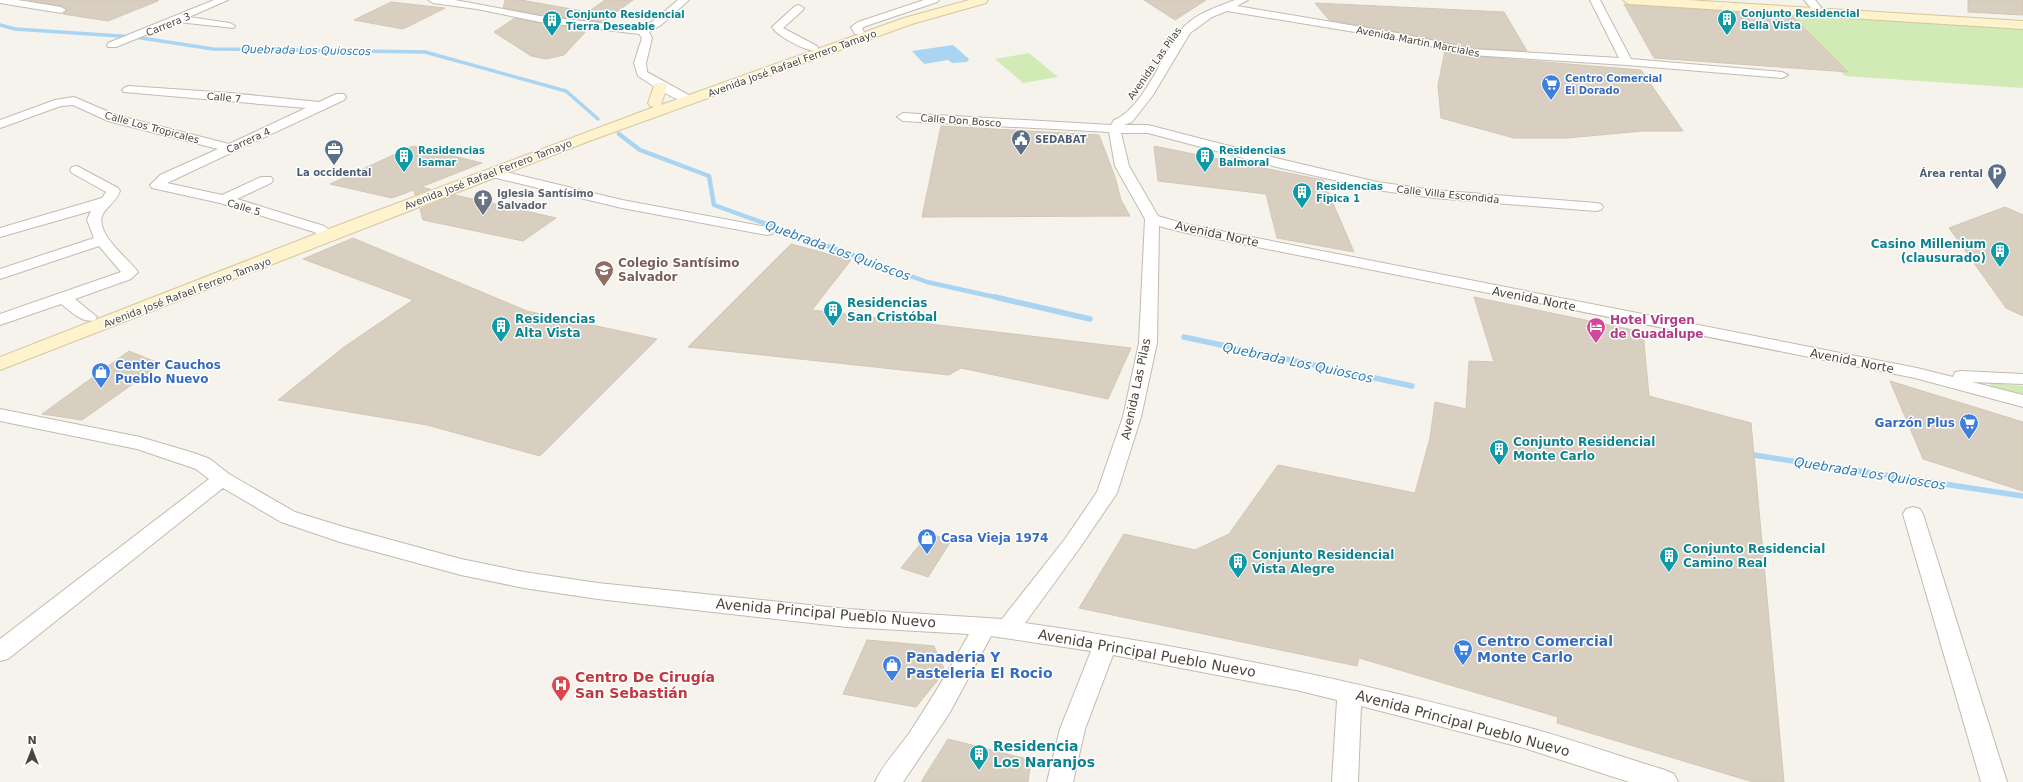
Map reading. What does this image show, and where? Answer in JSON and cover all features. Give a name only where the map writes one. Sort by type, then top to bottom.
[{"type":"street","points":[[0,0],[61,10]]},
{"type":"street","name":"Carrera 3","points":[[112,46],[223,0]]},
{"type":"street","points":[[433,0],[477,6],[540,19],[643,31],[657,23],[684,0]]},
{"type":"street","points":[[859,32],[856,27],[862,24],[934,0]]},
{"type":"street","name":"Avenida José Rafael Ferrero Tamayo","points":[[0,351],[89,317],[324,232],[493,173],[813,48],[907,15],[959,0]]},
{"type":"street","name":"Avenida José Rafael Ferrero Tamayo","points":[[0,364],[324,232],[655,103],[685,97],[908,21],[982,0]]},
{"type":"street","name":"Avenida Las Pilas","points":[[1117,126],[1128,119],[1149,92],[1186,31],[1226,4],[1243,0]]},
{"type":"street","points":[[1595,0],[1627,62]]},
{"type":"street","points":[[1629,0],[2023,25]]},
{"type":"street","points":[[1688,0],[1812,4],[2023,21]]},
{"type":"street","name":"Avenida Martin Marciales","points":[[1214,5],[1226,4],[1403,37],[1471,52],[1627,62],[1782,75]]},
{"type":"street","name":"Avenida Las Pilas","points":[[888,782],[906,760],[997,627],[1072,544],[1108,493],[1132,417],[1148,343],[1152,220],[1122,166],[1117,126],[1114,118],[1137,91],[1172,34],[1193,15],[1214,5]]},
{"type":"street","points":[[777,27],[799,8]]},
{"type":"street","points":[[780,11],[769,21],[777,27],[779,31],[813,48]]},
{"type":"street","points":[[179,19],[230,26]]},
{"type":"street","points":[[643,31],[647,38],[640,63],[642,74],[660,86],[685,97]]},
{"type":"street","points":[[655,103],[659,94],[660,86]]},
{"type":"street","name":"Calle 7","points":[[128,90],[230,97],[321,106]]},
{"type":"street","name":"Carrera 4","points":[[157,185],[166,178],[340,97]]},
{"type":"street","name":"Calle Los Tropicales","points":[[0,124],[59,103],[74,101],[112,118],[231,148]]},
{"type":"street","name":"Calle Don Bosco","points":[[903,117],[1117,126]]},
{"type":"street","name":"Calle Villa Escondida","points":[[1117,126],[1148,129],[1282,164],[1377,186],[1434,194],[1596,208]]},
{"type":"street","points":[[0,320],[125,276],[130,272],[109,252],[100,240],[95,217],[109,200],[113,191],[77,170]]},
{"type":"street","points":[[493,173],[615,202],[767,231]]},
{"type":"street","points":[[224,200],[266,180]]},
{"type":"street","name":"Calle 5","points":[[157,185],[224,200],[324,232]]},
{"type":"street","points":[[0,233],[109,200]]},
{"type":"street","name":"Avenida Norte","points":[[1152,220],[1182,228],[1419,276],[1917,373],[2023,401]]},
{"type":"street","points":[[0,274],[100,240]]},
{"type":"street","points":[[63,298],[89,317]]},
{"type":"street","points":[[1917,373],[2023,414]]},
{"type":"street","name":"Avenida Norte","points":[[1917,373],[2023,379]]},
{"type":"street","name":"Avenida Principal Pueblo Nuevo","points":[[0,415],[140,443],[203,464],[222,479],[288,517],[340,534],[427,558],[508,576],[598,590],[848,618],[997,627],[1106,644],[1296,680],[1350,692],[1524,737],[1665,782]]},
{"type":"street","points":[[0,652],[222,479]]},
{"type":"street","points":[[1913,514],[1994,782]]},
{"type":"street","points":[[1060,782],[1062,763],[1069,735],[1106,644]]},
{"type":"street","points":[[1345,782],[1350,692]]},
{"type":"green space","points":[[1776,9],[2023,24],[2023,88],[1845,76]]},
{"type":"green space","points":[[1029,53],[1058,77],[1023,83],[995,59]]},
{"type":"green space","points":[[1990,383],[2023,386],[2023,395],[1992,387]]},
{"type":"water","points":[[953,45],[969,59],[967,62],[952,63],[948,60],[924,64],[912,51]]},
{"type":"building","points":[[28,0],[158,1],[108,21],[63,14],[67,9],[62,6]]},
{"type":"building","points":[[505,0],[521,0],[588,12],[605,0],[633,0],[603,22],[540,15],[503,8]]},
{"type":"building","points":[[1144,0],[1206,0],[1175,20]]},
{"type":"building","points":[[1968,0],[2023,0],[2023,15],[1968,12]]},
{"type":"building","points":[[391,2],[445,8],[403,29],[354,20]]},
{"type":"building","points":[[1315,3],[1504,12],[1527,51],[1471,48],[1403,33],[1329,20]]},
{"type":"building","name":"Conjunto Residencial Bella Vista","points":[[1624,4],[1792,16],[1848,72],[1654,58]]},
{"type":"building","name":"Conjunto Residencial Tierra Deseable","points":[[515,18],[540,23],[588,29],[564,55],[546,59],[531,56],[494,32]]},
{"type":"building","name":"Centro Comercial El Dorado","points":[[1445,51],[1471,56],[1641,70],[1683,131],[1643,131],[1567,138],[1514,138],[1441,118],[1438,85]]},
{"type":"building","name":"SEDABAT","points":[[941,126],[1099,135],[1115,177],[1121,200],[1130,216],[922,217]]},
{"type":"building","name":"Residencias Isamar","points":[[413,146],[482,163],[421,187],[430,189],[415,195],[414,190],[392,198],[330,184]]},
{"type":"building","points":[[1154,146],[1323,180],[1354,252],[1277,238],[1266,194],[1158,181]]},
{"type":"building","name":"Iglesia Santísimo Salvador","points":[[455,195],[556,218],[523,241],[423,220],[420,209]]},
{"type":"building","name":"Casino Millenium (clausurado)","points":[[2005,207],[2023,215],[2023,316],[2006,308],[1949,228]]},
{"type":"building","name":"Residencias Alta Vista","points":[[353,238],[527,311],[657,339],[540,456],[427,425],[278,400],[344,347],[413,300],[303,259]]},
{"type":"building","name":"Residencias San Cristóbal","points":[[791,244],[851,260],[812,310],[1131,348],[1108,399],[961,368],[949,375],[688,347]]},
{"type":"building","points":[[1474,297],[1643,332],[1649,396],[1751,423],[1784,782],[1753,782],[1557,723],[1558,717],[1359,658],[1357,666],[1079,608],[1124,534],[1195,550],[1229,534],[1278,465],[1415,493],[1430,438],[1435,402],[1466,409],[1469,361],[1494,362]]},
{"type":"building","name":"Center Cauchos Pueblo Nuevo","points":[[129,351],[161,364],[82,420],[42,414]]},
{"type":"building","name":"Garzón Plus","points":[[1890,381],[2023,422],[2023,491],[1923,459]]},
{"type":"building","name":"Casa Vieja 1974","points":[[929,533],[951,541],[928,577],[901,568]]},
{"type":"building","name":"Panaderia Y Pasteleria El Rocio","points":[[867,640],[934,646],[945,671],[916,707],[843,694]]},
{"type":"building","name":"Residencia Los Naranjos","points":[[948,739],[1031,760],[1028,782],[921,782]]},
{"type":"waterway","name":"Quebrada Los Quioscos","points":[[0,25],[15,29],[135,37],[213,49],[425,52],[566,91],[598,119]]},
{"type":"waterway","name":"Quebrada Los Quioscos","points":[[619,134],[640,150],[709,176],[714,205],[927,282],[999,298]]},
{"type":"waterway","name":"Quebrada Los Quioscos","points":[[995,297],[1090,319]]},
{"type":"waterway","name":"Quebrada Los Quioscos","points":[[1184,337],[1412,386]]},
{"type":"waterway","name":"Quebrada Los Quioscos","points":[[1747,454],[2023,496]]},
{"type":"place","name":"Conjunto Residencial Bella Vista","points":[[1727,36]]},
{"type":"place","name":"Conjunto Residencial Tierra Deseable","points":[[552,37]]},
{"type":"place","name":"Centro Comercial El Dorado","points":[[1551,101]]},
{"type":"place","name":"SEDABAT","points":[[1021,156]]},
{"type":"place","name":"La occidental","points":[[334,166]]},
{"type":"place","name":"Residencias Isamar","points":[[404,173]]},
{"type":"place","name":"Residencias Balmoral","points":[[1205,173]]},
{"type":"place","name":"Área rental","points":[[1997,190]]},
{"type":"place","name":"Residencias Fipica 1","points":[[1302,209]]},
{"type":"place","name":"Iglesia Santísimo Salvador","points":[[483,216]]},
{"type":"place","name":"Casino Millenium (clausurado)","points":[[2000,268]]},
{"type":"place","name":"Colegio Santísimo Salvador","points":[[604,287]]},
{"type":"place","name":"Residencias San Cristóbal","points":[[833,327]]},
{"type":"place","name":"Residencias Alta Vista","points":[[501,343]]},
{"type":"place","name":"Hotel Virgen de Guadalupe","points":[[1596,344]]},
{"type":"place","name":"Center Cauchos Pueblo Nuevo","points":[[101,389]]},
{"type":"place","name":"Garzón Plus","points":[[1969,440]]},
{"type":"place","name":"Conjunto Residencial Monte Carlo","points":[[1499,466]]},
{"type":"place","name":"Casa Vieja 1974","points":[[927,555]]},
{"type":"place","name":"Conjunto Residencial Camino Real","points":[[1669,573]]},
{"type":"place","name":"Conjunto Residencial Vista Alegre","points":[[1238,579]]},
{"type":"place","name":"Centro Comercial Monte Carlo","points":[[1463,666]]},
{"type":"place","name":"Panaderia Y Pasteleria El Rocio","points":[[892,682]]},
{"type":"place","name":"Centro De Cirugía San Sebastián","points":[[561,702]]},
{"type":"place","name":"Residencia Los Naranjos","points":[[979,771]]}]
